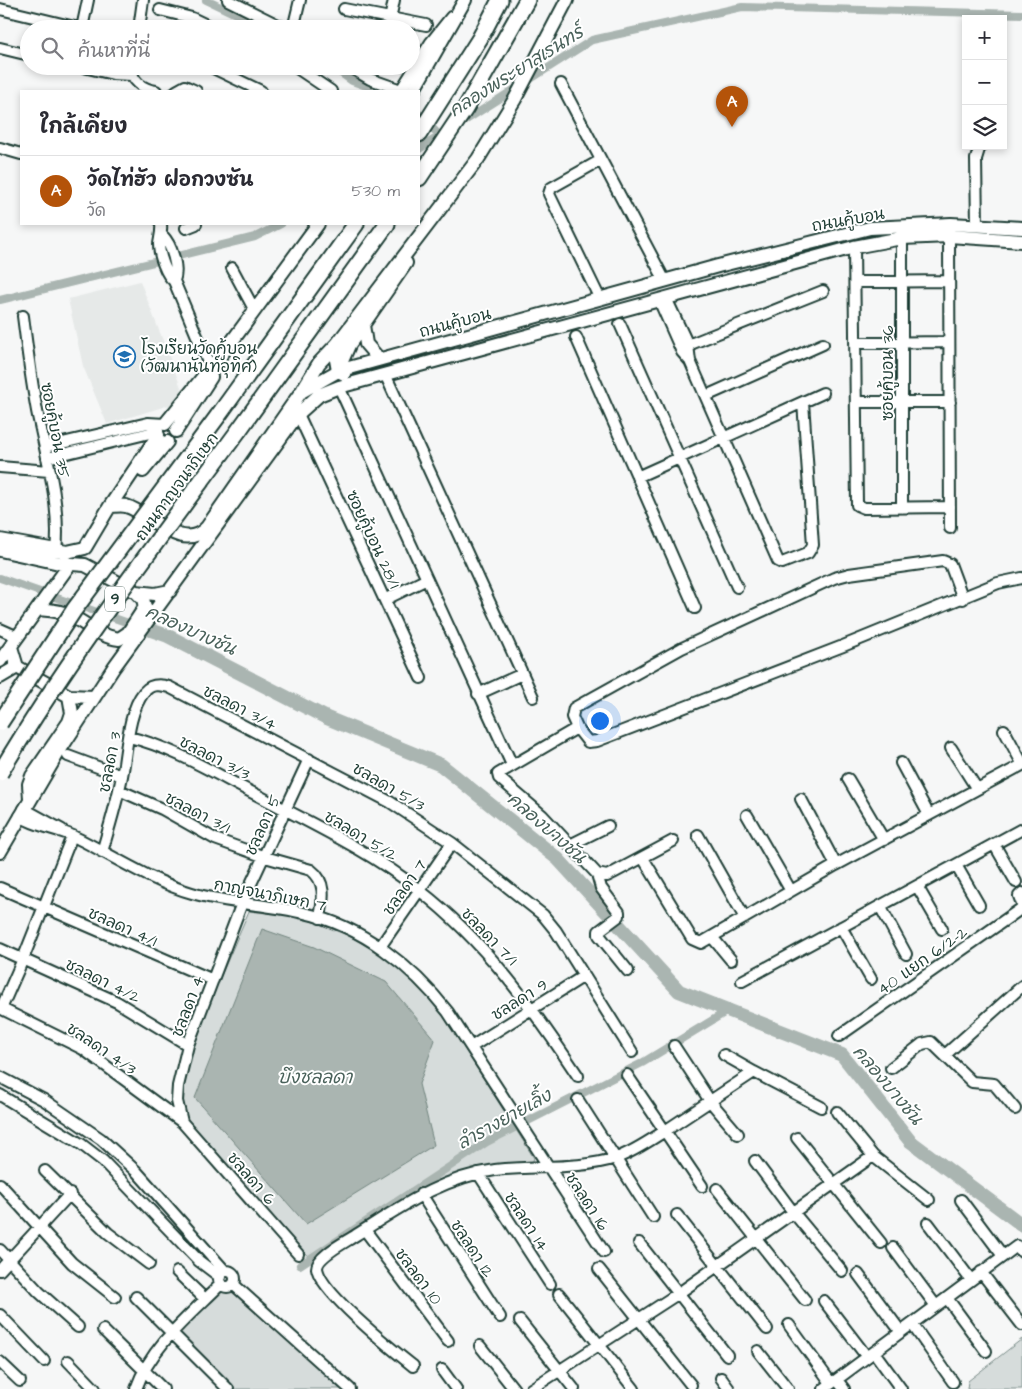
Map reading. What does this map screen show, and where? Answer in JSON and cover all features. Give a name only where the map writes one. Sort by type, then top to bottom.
[{"type":"highway","points":[[420,132],[480,38],[500,0]]},
{"type":"highway","points":[[420,177],[466,108],[501,50],[527,0]]},
{"type":"highway","name":"ถนนกาญจนาภิเษก","points":[[0,773],[41,705],[69,664],[386,225]]},
{"type":"highway","name":"ถนนกาญจนาภิเษก","points":[[0,723],[17,694],[80,602],[218,416],[354,227]]},
{"type":"main road","points":[[420,74],[436,55],[464,3]]},
{"type":"main road","points":[[301,392],[319,363],[337,344],[400,259],[409,252],[478,159],[515,99],[565,4]]},
{"type":"main road","points":[[407,90],[419,75]]},
{"type":"main road","name":"ถนนคู้บอน","points":[[184,537],[199,535],[207,527],[301,392],[338,371],[665,281],[870,228],[950,224],[1022,228]]},
{"type":"main road","points":[[85,565],[86,548],[110,506],[317,225]]},
{"type":"main road","name":"ถนนคู้บอน","points":[[114,667],[132,635],[147,615],[170,591],[189,562],[216,530],[298,414],[313,399],[333,389],[854,247],[902,238],[949,236],[1022,241]]},
{"type":"main road","points":[[333,389],[349,345],[397,278],[409,252]]},
{"type":"main road","points":[[363,325],[366,344],[379,359]]},
{"type":"main road","points":[[126,506],[126,498],[131,487],[165,432],[210,367],[233,340]]},
{"type":"main road","points":[[337,344],[335,354],[338,371]]},
{"type":"main road","points":[[338,371],[360,381]]},
{"type":"main road","points":[[110,506],[126,506],[184,537],[189,562]]},
{"type":"main road","points":[[0,540],[56,551],[75,552],[86,548]]},
{"type":"main road","points":[[0,550],[67,569],[85,565],[136,592],[155,594],[170,591]]},
{"type":"main road","points":[[0,661],[67,569]]},
{"type":"main road","points":[[136,592],[145,603],[147,615]]},
{"type":"main road","points":[[41,604],[68,614],[103,634],[119,639],[132,635]]},
{"type":"main road","points":[[0,852],[25,808],[114,667],[114,646],[103,634]]},
{"type":"main road","points":[[15,642],[16,667]]},
{"type":"main road","points":[[0,677],[16,667]]},
{"type":"main road","points":[[16,667],[69,696],[94,697]]},
{"type":"main road","points":[[25,808],[32,776],[69,722],[72,713],[69,696]]},
{"type":"street","points":[[85,20],[88,0]]},
{"type":"street","points":[[140,20],[143,0]]},
{"type":"street","points":[[228,0],[268,20]]},
{"type":"street","points":[[295,20],[300,0]]},
{"type":"street","points":[[390,20],[394,0]]},
{"type":"street","points":[[420,64],[431,42],[464,3]]},
{"type":"street","points":[[0,8],[47,20]]},
{"type":"street","points":[[344,9],[377,20]]},
{"type":"street","points":[[160,10],[183,20]]},
{"type":"street","points":[[420,25],[426,25]]},
{"type":"street","points":[[0,48],[20,53]]},
{"type":"street","points":[[134,75],[142,87],[152,90]]},
{"type":"street","points":[[228,75],[259,90]]},
{"type":"street","points":[[307,75],[330,90]]},
{"type":"street","points":[[364,75],[407,90],[414,75]]},
{"type":"street","points":[[561,84],[665,281]]},
{"type":"street","points":[[178,90],[185,86],[194,90]]},
{"type":"street","points":[[0,148],[20,154]]},
{"type":"street","points":[[977,226],[976,159],[979,150]]},
{"type":"street","points":[[600,299],[549,194],[551,188],[601,160]]},
{"type":"street","points":[[161,225],[162,235],[168,242],[176,272],[174,281],[210,367]]},
{"type":"street","points":[[949,236],[950,528]]},
{"type":"street","name":"ซอยคู้บอน 36","points":[[902,238],[902,508]]},
{"type":"street","points":[[854,247],[857,504],[864,508],[950,508]]},
{"type":"street","points":[[232,268],[255,311]]},
{"type":"street","points":[[855,282],[949,282]]},
{"type":"street","points":[[688,345],[823,291]]},
{"type":"street","points":[[662,299],[688,345],[690,360],[778,561],[784,562],[813,548],[803,402]]},
{"type":"street","points":[[662,299],[682,352],[690,360]]},
{"type":"street","name":"ซอยคู้บอน 35","points":[[23,316],[31,376],[47,458],[57,527],[56,551]]},
{"type":"street","points":[[620,324],[737,587]]},
{"type":"street","points":[[576,337],[695,608]]},
{"type":"street","points":[[855,343],[949,342]]},
{"type":"street","points":[[706,396],[823,344]]},
{"type":"street","points":[[385,374],[533,697]]},
{"type":"street","points":[[333,389],[426,579],[512,765]]},
{"type":"street","points":[[637,477],[824,392]]},
{"type":"street","points":[[856,402],[950,402]]},
{"type":"street","name":"ซอยคู้บอน 28/1","points":[[298,414],[386,599],[421,678]]},
{"type":"street","points":[[45,447],[148,423],[165,432]]},
{"type":"street","points":[[47,458],[165,432]]},
{"type":"street","points":[[0,467],[49,471]]},
{"type":"street","points":[[963,599],[950,564],[943,561],[849,574],[834,578],[682,648],[574,708],[572,717],[577,728],[588,742],[598,741],[963,599],[998,583],[1022,578]]},
{"type":"street","points":[[386,599],[426,579]]},
{"type":"street","points":[[0,629],[15,642]]},
{"type":"street","points":[[478,694],[522,674]]},
{"type":"street","name":"ชลลดา 3","points":[[102,852],[119,790],[129,737],[141,696],[148,688],[156,684]]},
{"type":"street","name":"ชลลดา 3/4","points":[[156,684],[169,687],[309,759]]},
{"type":"street","points":[[577,728],[499,773],[499,778],[542,815],[597,874],[601,888],[618,910],[619,916],[599,931],[599,935],[628,971]]},
{"type":"street","points":[[643,858],[692,939],[701,943],[836,865],[1022,764],[1004,730]]},
{"type":"street","name":"ชลลดา 3/3","points":[[129,737],[182,756],[285,810]]},
{"type":"street","points":[[951,748],[977,790]]},
{"type":"street","points":[[68,756],[122,776]]},
{"type":"street","name":"ชลลดา 5","points":[[242,903],[309,759]]},
{"type":"street","name":"ชลลดา 5/3","points":[[309,759],[382,797],[452,844],[543,915],[632,1052]]},
{"type":"street","points":[[901,763],[929,815]]},
{"type":"street","points":[[848,779],[884,840]]},
{"type":"street","name":"ชลลดา 3/1","points":[[119,790],[162,809],[215,839],[265,857],[303,867],[317,875],[323,890],[320,918]]},
{"type":"street","points":[[801,799],[836,865]]},
{"type":"street","name":"กาญจนาภิเษก 7","points":[[25,808],[51,830],[68,834],[174,887],[212,898],[288,910],[320,918],[380,947],[406,967],[432,993],[471,1047],[546,1166]]},
{"type":"street","name":"ชลลดา 5/2","points":[[285,810],[348,842],[420,890]]},
{"type":"street","points":[[747,815],[791,891]]},
{"type":"street","points":[[570,845],[608,826]]},
{"type":"street","points":[[742,981],[1022,829]]},
{"type":"street","points":[[0,1009],[45,907],[68,834]]},
{"type":"street","points":[[698,835],[745,918]]},
{"type":"street","points":[[597,874],[607,876],[673,841]]},
{"type":"street","name":"ชลลดา 7","points":[[380,947],[452,844]]},
{"type":"street","points":[[994,844],[1016,882]]},
{"type":"street","points":[[956,865],[979,905]]},
{"type":"street","points":[[917,886],[942,929]]},
{"type":"street","name":"ชลลดา 4/1","points":[[0,888],[213,980]]},
{"type":"street","name":"ชลลดา 7/1","points":[[420,890],[492,957],[532,1008],[578,1076]]},
{"type":"street","points":[[1022,893],[1019,896],[1022,904]]},
{"type":"street","name":"ชลลดา 4","points":[[182,1122],[177,1101],[178,1086],[188,1045],[242,903]]},
{"type":"street","points":[[880,906],[906,954]]},
{"type":"street","name":"40 แยก 6/2-2","points":[[839,1036],[1022,908]]},
{"type":"street","points":[[841,927],[871,980]]},
{"type":"street","points":[[712,937],[731,960]]},
{"type":"street","name":"ชลลดา 4/2","points":[[0,949],[117,1002],[188,1045]]},
{"type":"street","name":"ชลลดา 9","points":[[471,1047],[584,976]]},
{"type":"street","points":[[945,1055],[1022,986]]},
{"type":"street","name":"ชลลดา 4/3","points":[[0,1009],[83,1050],[182,1122]]},
{"type":"street","points":[[892,1068],[927,1042],[934,1044],[972,1082],[994,1084],[1015,1109]]},
{"type":"street","points":[[674,1046],[710,1101],[738,1134]]},
{"type":"street","points":[[724,1055],[821,1107]]},
{"type":"street","points":[[413,1366],[362,1323],[317,1274],[319,1261],[421,1194],[451,1181],[478,1173],[593,1163],[617,1158],[665,1131],[754,1072]]},
{"type":"street","points":[[627,1075],[702,1186]]},
{"type":"street","points":[[0,1077],[44,1100],[101,1138],[137,1172],[222,1277]]},
{"type":"street","points":[[0,1095],[81,1144],[103,1161],[199,1261],[222,1277]]},
{"type":"street","points":[[578,1100],[617,1158],[653,1217]]},
{"type":"street","points":[[162,1108],[177,1101]]},
{"type":"street","points":[[837,1112],[873,1156],[929,1200]]},
{"type":"street","name":"ชลลดา 6","points":[[182,1122],[298,1254]]},
{"type":"street","points":[[797,1138],[881,1244]]},
{"type":"street","points":[[531,1389],[679,1293],[873,1156]]},
{"type":"street","points":[[755,1161],[793,1212],[842,1272]]},
{"type":"street","name":"ชลลดา 16","points":[[546,1166],[604,1252]]},
{"type":"street","points":[[45,1171],[108,1233],[149,1264]]},
{"type":"street","name":"ชลลดา 14","points":[[478,1173],[550,1284]]},
{"type":"street","points":[[0,1184],[72,1263],[115,1297]]},
{"type":"street","points":[[717,1189],[805,1300]]},
{"type":"street","points":[[0,1270],[70,1194]]},
{"type":"street","name":"ชลลดา 12","points":[[421,1194],[500,1317]]},
{"type":"street","points":[[961,1200],[1003,1256]]},
{"type":"street","points":[[677,1215],[715,1266],[767,1329]]},
{"type":"street","points":[[928,1223],[971,1280]]},
{"type":"street","name":"ชลลดา 10","points":[[365,1230],[448,1341]]},
{"type":"street","points":[[639,1243],[727,1355]]},
{"type":"street","points":[[831,1384],[1017,1246],[1022,1252]]},
{"type":"street","points":[[893,1248],[936,1306]]},
{"type":"street","points":[[0,1250],[40,1292],[78,1327]]},
{"type":"street","points":[[599,1268],[637,1319],[691,1385]]},
{"type":"street","points":[[177,1272],[206,1300]]},
{"type":"street","points":[[136,1389],[144,1370],[172,1333],[206,1300],[222,1277],[231,1272],[234,1276],[233,1284],[350,1389]]},
{"type":"street","points":[[981,1272],[1022,1325]]},
{"type":"street","points":[[858,1274],[901,1332]]},
{"type":"street","points":[[559,1294],[597,1345],[634,1389]]},
{"type":"street","points":[[136,1297],[228,1389]]},
{"type":"street","points":[[947,1298],[986,1351]]},
{"type":"street","points":[[824,1301],[901,1389]]},
{"type":"street","points":[[0,1315],[44,1361]]},
{"type":"street","points":[[520,1321],[574,1389]]},
{"type":"street","points":[[912,1324],[953,1382]]},
{"type":"street","points":[[789,1325],[831,1384],[844,1389]]},
{"type":"street","points":[[103,1330],[163,1389]]},
{"type":"street","points":[[480,1346],[514,1389]]},
{"type":"street","points":[[758,1351],[788,1389]]},
{"type":"street","points":[[68,1361],[95,1389]]},
{"type":"street","points":[[0,1362],[20,1381]]},
{"type":"street","points":[[442,1370],[456,1389]]},
{"type":"street","points":[[721,1378],[729,1389]]},
{"type":"shaded area","name":"โรงเรียนวัดคู้บอน (วัฒนานันท์อุทิศ)","points":[[140,281],[182,390],[173,404],[107,424],[83,366],[68,299]]},
{"type":"shaded area","name":"บึงชลลดา","points":[[249,911],[301,917],[347,935],[398,963],[427,990],[534,1158],[532,1163],[437,1182],[391,1205],[313,1262],[181,1116],[183,1075],[207,1008]]},
{"type":"shaded area","points":[[221,1289],[233,1289],[342,1389],[231,1389],[173,1333]]},
{"type":"shaded area","points":[[1022,1339],[1022,1389],[967,1389],[968,1381]]},
{"type":"water","name":"บึงชลลดา","points":[[262,929],[314,947],[386,982],[435,1040],[419,1084],[434,1145],[306,1224],[195,1098]]},
{"type":"waterway","points":[[206,0],[248,20]]},
{"type":"waterway","name":"คลองพระยาสุเรนทร์","points":[[460,124],[592,40],[742,7],[1022,14]]},
{"type":"waterway","points":[[344,75],[352,81],[377,90]]},
{"type":"waterway","points":[[420,115],[440,136]]},
{"type":"waterway","name":"คลองพระยาสุเรนทร์","points":[[420,148],[443,134]]},
{"type":"waterway","name":"คลองพระยาสุเรนทร์","points":[[0,300],[255,237],[279,225]]},
{"type":"waterway","name":"คลองบางชัน","points":[[0,578],[137,626]]},
{"type":"waterway","name":"คลองบางชัน","points":[[142,627],[168,636],[327,718],[441,765],[558,859],[679,991],[842,1055],[910,1141],[1022,1225]]},
{"type":"waterway","name":"ลำรางยายเลิ้ง","points":[[300,1265],[487,1142],[642,1063],[729,1010]]},
{"type":"place","name":"วัดไท่ฮัว ฝอกวงซัน","points":[[732,127]]},
{"type":"place","name":"โรงเรียนวัดคู้บอน (วัฒนานันท์อุทิศ)","points":[[125,357]]}]
